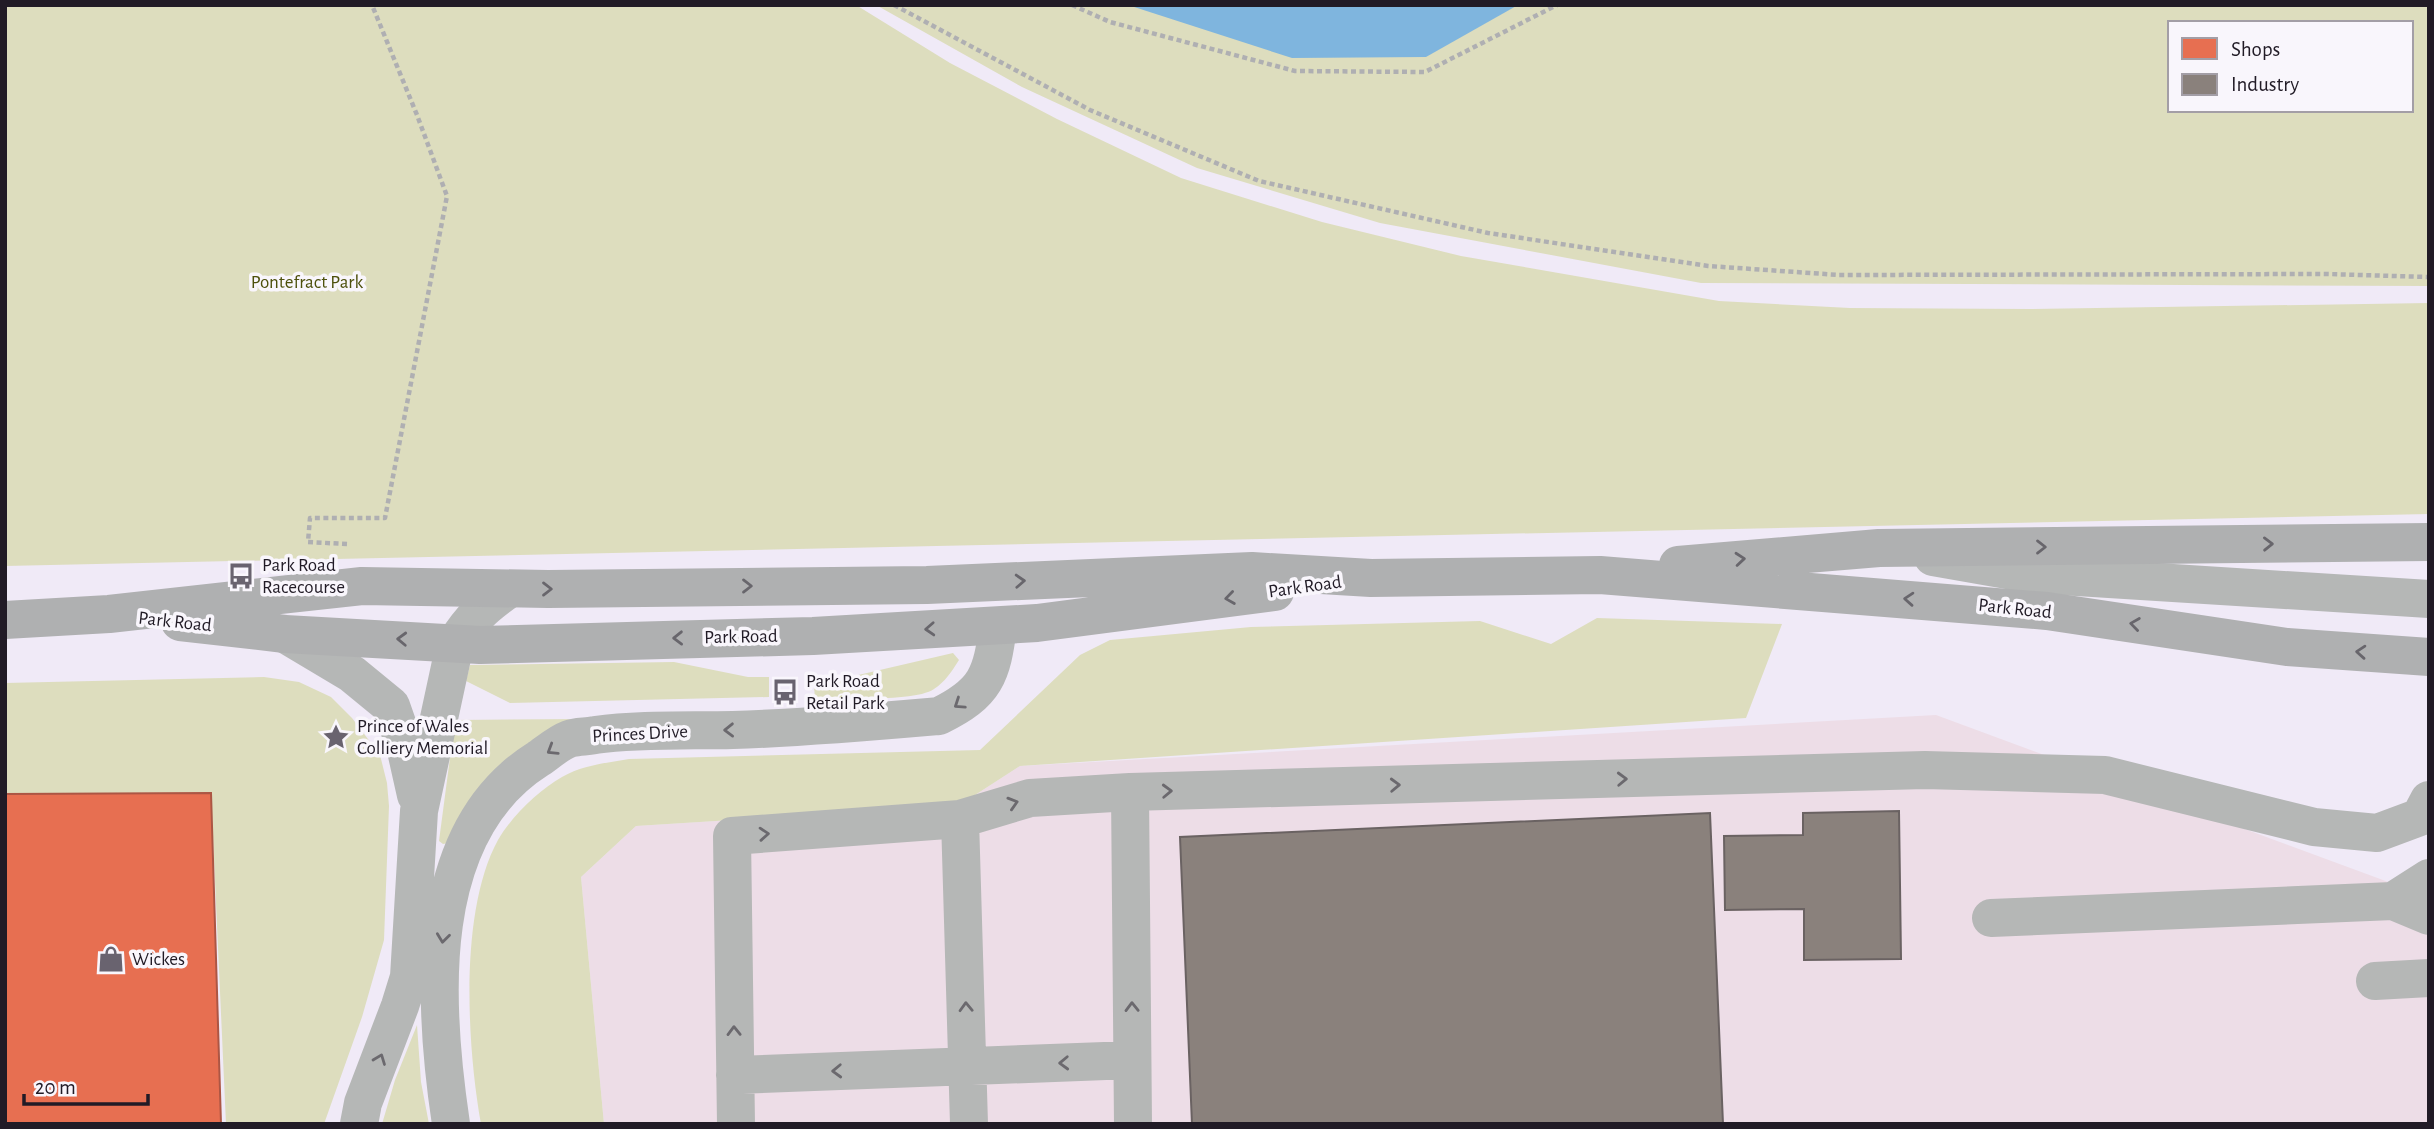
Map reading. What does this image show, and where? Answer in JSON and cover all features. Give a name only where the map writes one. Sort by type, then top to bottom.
[{"type":"main road","name":"Park Road","points":[[1600,575],[1706,562],[1879,548],[2429,542]]},
{"type":"main road","name":"Park Road","points":[[5,620],[108,614],[362,586],[509,589],[927,585],[1252,571],[1371,578],[1600,575],[2047,611],[2287,647],[2429,657]]},
{"type":"main road","name":"Park Road","points":[[108,614],[285,634],[419,639],[455,644],[813,636],[996,643],[1037,624],[1371,578]]},
{"type":"main road","points":[[927,585],[955,594],[974,606],[996,643]]},
{"type":"street","points":[[1879,548],[2030,574],[2429,599]]},
{"type":"street","points":[[359,1124],[363,1102],[409,977],[419,811],[455,644],[480,610],[509,589]]},
{"type":"street","points":[[285,634],[352,674],[391,706],[405,746],[419,811]]},
{"type":"street","name":"Princes Drive","points":[[451,1124],[442,1065],[440,964],[447,900],[465,845],[492,797],[522,769],[569,739],[616,733],[797,729],[939,716],[959,706],[982,687],[996,643]]},
{"type":"street","points":[[736,1124],[732,836],[960,819],[1030,798],[1130,792],[1925,770],[2105,775],[2314,827],[2377,833],[2420,817],[2429,800]]},
{"type":"street","points":[[1130,792],[1133,1124]]},
{"type":"street","points":[[960,819],[969,1124]]},
{"type":"street","points":[[2393,901],[2429,878]]},
{"type":"street","points":[[1991,918],[2393,901],[2429,916]]},
{"type":"street","points":[[2375,981],[2429,978]]},
{"type":"street","points":[[735,1075],[1132,1060]]},
{"type":"path","points":[[358,544],[308,542],[310,518],[385,518],[447,195],[372,5]]},
{"type":"path","points":[[894,5],[1090,110],[1259,181],[1488,233],[1708,266],[1839,275],[2314,274],[2429,278]]},
{"type":"path","points":[[1072,5],[1110,22],[1295,71],[1399,72],[1425,72],[1557,5]]},
{"type":"shaded area","points":[[1936,715],[2429,897],[2429,1124],[604,1124],[581,877],[636,826],[958,806],[1020,766]]},
{"type":"green space","name":"Pontefract Park","points":[[5,5],[856,5],[950,63],[1057,119],[1181,178],[1322,222],[1461,256],[1719,301],[1850,308],[2030,309],[2429,303],[2429,514],[5,566]]},
{"type":"green space","points":[[876,5],[2429,5],[2429,286],[1701,283],[1380,223],[1197,168],[1022,87]]},
{"type":"green space","points":[[1597,618],[1782,624],[1746,718],[1020,766],[958,806],[636,826],[581,877],[604,1124],[481,1124],[472,1057],[470,979],[477,903],[485,869],[498,840],[518,813],[553,782],[570,773],[629,759],[980,750],[1080,655],[1110,640],[1251,627],[1480,621],[1551,644]]},
{"type":"green space","points":[[953,653],[959,660],[951,672],[938,686],[925,693],[877,698],[815,698],[813,676],[854,676]]},
{"type":"green space","points":[[674,662],[748,677],[769,677],[769,697],[510,703],[466,681],[470,665]]},
{"type":"green space","points":[[264,677],[299,682],[331,697],[352,718],[380,755],[387,783],[389,806],[384,940],[362,1017],[324,1124],[226,1124],[211,793],[5,794],[5,683]]},
{"type":"green space","points":[[585,719],[449,843],[443,844],[439,841],[455,720]]},
{"type":"green space","points":[[417,1025],[421,1082],[429,1124],[382,1124],[395,1080]]},
{"type":"water","points":[[1128,5],[1518,5],[1426,57],[1292,58]]},
{"type":"building: Shops","name":"Wickes","points":[[211,793],[221,1124],[5,1124],[5,794]]},
{"type":"building: Industry","points":[[1899,811],[1901,959],[1804,960],[1804,909],[1725,910],[1724,836],[1803,835],[1803,813]]},
{"type":"building: Industry","points":[[1710,813],[1723,1124],[1192,1124],[1180,837]]},
{"type":"place","name":"Park Road Racecourse","points":[[241,576]]},
{"type":"place","name":"Park Road Retail Park","points":[[785,692]]},
{"type":"place","name":"Prince of Wales Colliery Memorial","points":[[336,737]]},
{"type":"place","name":"Wickes","points":[[111,959]]}]
